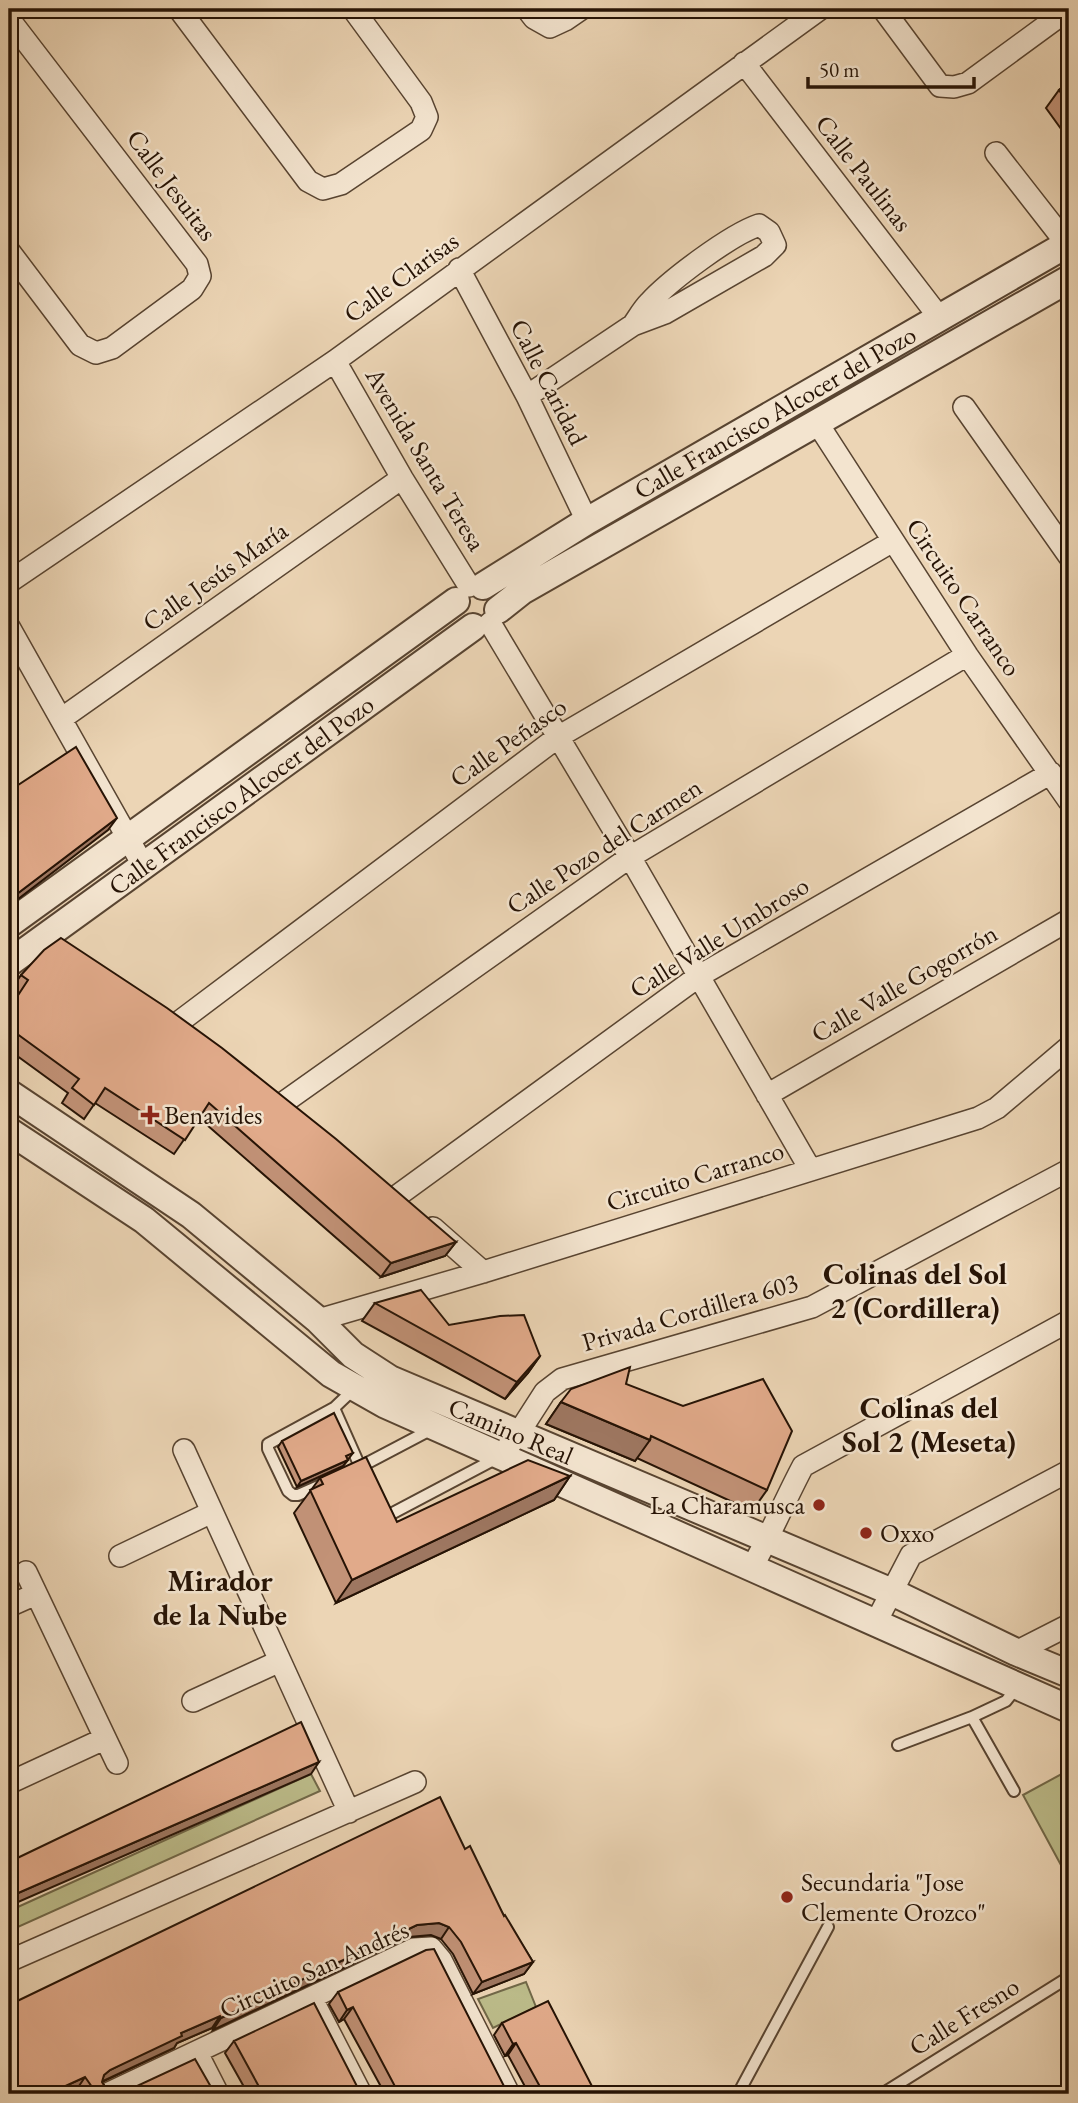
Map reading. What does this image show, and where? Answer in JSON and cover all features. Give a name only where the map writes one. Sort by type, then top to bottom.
[{"type":"street","points":[[179,9],[308,181],[323,189],[341,184],[421,130],[427,117],[421,102],[353,9]]},
{"type":"street","points":[[527,9],[534,18],[550,27],[581,9]]},
{"type":"street","name":"Calle Clarisas","points":[[9,582],[335,361],[820,9]]},
{"type":"street","points":[[883,9],[940,86],[954,87],[968,83],[1069,9]]},
{"type":"street","name":"Calle Jesuitas","points":[[9,19],[197,264],[200,276],[192,289],[112,348],[96,353],[80,345],[9,251]]},
{"type":"street","name":"Calle Paulinas","points":[[744,63],[939,317]]},
{"type":"street","points":[[996,153],[1068,243]]},
{"type":"street","points":[[527,396],[633,325],[665,313],[764,256],[775,245],[769,232],[759,225],[742,231],[676,279],[649,303],[633,325]]},
{"type":"street","name":"Calle Francisco Alcocer del Pozo","points":[[9,924],[469,591],[1068,243]]},
{"type":"street","name":"Calle Caridad","points":[[459,269],[527,396],[587,522]]},
{"type":"street","name":"Calle Francisco Alcocer del Pozo","points":[[9,963],[487,620],[522,591],[1069,279]]},
{"type":"street","name":"Avenida Santa Teresa","points":[[335,361],[469,591]]},
{"type":"street","points":[[964,407],[1069,556]]},
{"type":"street","name":"Circuito Carranco","points":[[816,421],[967,655],[1069,801]]},
{"type":"street","name":"Calle Jesús María","points":[[61,719],[402,478]]},
{"type":"street","name":"Calle Peñasco","points":[[178,1022],[558,737],[893,541]]},
{"type":"street","points":[[469,591],[496,597],[487,620],[461,620],[456,611],[469,591]]},
{"type":"street","points":[[487,620],[630,857],[810,1170]]},
{"type":"street","points":[[9,627],[143,865]]},
{"type":"street","name":"Calle Pozo del Carmen","points":[[283,1103],[630,857],[967,655]]},
{"type":"street","name":"Calle Valle Umbroso","points":[[397,1196],[699,976],[1051,774]]},
{"type":"street","name":"Calle Valle Gogorrón","points":[[767,1095],[1069,920]]},
{"type":"street","points":[[47,934],[69,949]]},
{"type":"street","points":[[157,1007],[200,1038]]},
{"type":"street","name":"Circuito Carranco","points":[[318,1320],[483,1272],[978,1118],[997,1108],[1069,1047]]},
{"type":"street","points":[[262,1087],[304,1120]]},
{"type":"street","name":"Camino Real","points":[[9,1093],[191,1215],[318,1320],[353,1356],[390,1379],[892,1592],[1016,1652],[1069,1674]]},
{"type":"street","name":"Camino Real","points":[[9,1131],[145,1220],[331,1374],[355,1388],[435,1428],[1069,1709]]},
{"type":"street","name":"Privada Cordillera 603","points":[[500,1457],[545,1392],[562,1379],[812,1307],[1069,1170]]},
{"type":"street","points":[[376,1179],[483,1272]]},
{"type":"street","points":[[751,1569],[803,1466],[1069,1321]]},
{"type":"street","points":[[184,1450],[349,1812]]},
{"type":"street","points":[[875,1624],[911,1555],[1069,1471]]},
{"type":"street","points":[[120,1556],[212,1512]]},
{"type":"street","points":[[26,1572],[117,1763]]},
{"type":"street","points":[[9,1606],[36,1594]]},
{"type":"street","points":[[1016,1652],[1069,1625]]},
{"type":"street","points":[[193,1701],[280,1661]]},
{"type":"street","points":[[9,1783],[104,1739]]},
{"type":"street","points":[[9,1961],[415,1782]]},
{"type":"street","name":"Circuito San Andrés","points":[[107,2094],[414,1949],[431,1948],[441,1960],[509,2094]]},
{"type":"street","points":[[312,1999],[361,2094]]},
{"type":"street","points":[[197,2053],[218,2094]]},
{"type":"lane","points":[[335,1478],[293,1495],[288,1491],[268,1444],[272,1439],[334,1408],[355,1388]]},
{"type":"lane","points":[[334,1408],[362,1472]]},
{"type":"lane","points":[[348,1473],[362,1472],[435,1428]]},
{"type":"lane","points":[[375,1499],[385,1515],[391,1514],[500,1457]]},
{"type":"lane","points":[[898,1745],[1006,1701],[1017,1687]]},
{"type":"lane","points":[[972,1717],[1014,1791]]},
{"type":"lane","points":[[738,2094],[828,1927]]},
{"type":"lane","name":"Calle Fresno","points":[[882,2094],[1069,1977]]},
{"type":"green space","points":[[1069,1770],[1069,1877],[1068,1878],[1023,1795]]},
{"type":"green space","points":[[311,1774],[320,1791],[9,1931],[9,1911]]},
{"type":"green space","points":[[526,1982],[536,2007],[493,2028],[478,1999]]},
{"type":"building","points":[[1069,82],[1069,105],[1059,90]]},
{"type":"building","points":[[76,747],[117,818],[9,900],[9,791]]},
{"type":"building","points":[[61,938],[222,1048],[336,1139],[456,1242],[391,1263],[209,1103],[185,1140],[105,1088],[94,1105],[72,1088],[79,1079],[9,1028],[9,1009],[28,980],[21,975],[44,950]]},
{"type":"building","points":[[421,1290],[449,1325],[500,1316],[524,1315],[540,1356],[517,1382],[375,1303]]},
{"type":"building","points":[[630,1367],[626,1384],[683,1406],[763,1379],[792,1431],[767,1490],[651,1436],[650,1440],[561,1402],[571,1389]]},
{"type":"building","points":[[334,1413],[353,1453],[346,1456],[348,1460],[301,1481],[282,1441]]},
{"type":"building","points":[[366,1457],[397,1522],[528,1460],[570,1476],[352,1580],[310,1490],[323,1484],[320,1478]]},
{"type":"building","points":[[301,1722],[319,1762],[9,1897],[9,1862]]},
{"type":"building","points":[[440,1797],[465,1849],[470,1846],[504,1916],[533,1962],[482,1982],[461,1942],[449,1927],[439,1923],[417,1925],[221,2018],[220,2016],[181,2033],[182,2036],[110,2070],[104,2075],[102,2082],[109,2093],[120,2094],[97,2094],[85,2077],[48,2094],[9,2094],[9,2005]]},
{"type":"building","points":[[434,1949],[508,2094],[399,2094],[353,2007],[347,2010],[338,1992],[426,1950]]},
{"type":"building","points":[[548,2001],[596,2094],[544,2094],[502,2023]]},
{"type":"building","points":[[314,2003],[361,2094],[263,2094],[234,2041]]},
{"type":"building","points":[[195,2059],[215,2094],[120,2094]]},
{"type":"place","name":"Benavides","points":[[150,1115]]},
{"type":"place","name":"La Charamusca","points":[[819,1505]]},
{"type":"place","name":"Oxxo","points":[[866,1533]]},
{"type":"place","name":"Secundaria \"Jose Clemente Orozco\"","points":[[787,1897]]},
{"type":"district","name":"Colinas del Sol 2 (Cordillera)","points":[[915,1291]]},
{"type":"district","name":"Colinas del Sol 2 (Meseta)","points":[[929,1425]]},
{"type":"district","name":"Mirador de la Nube","points":[[220,1598]]}]
